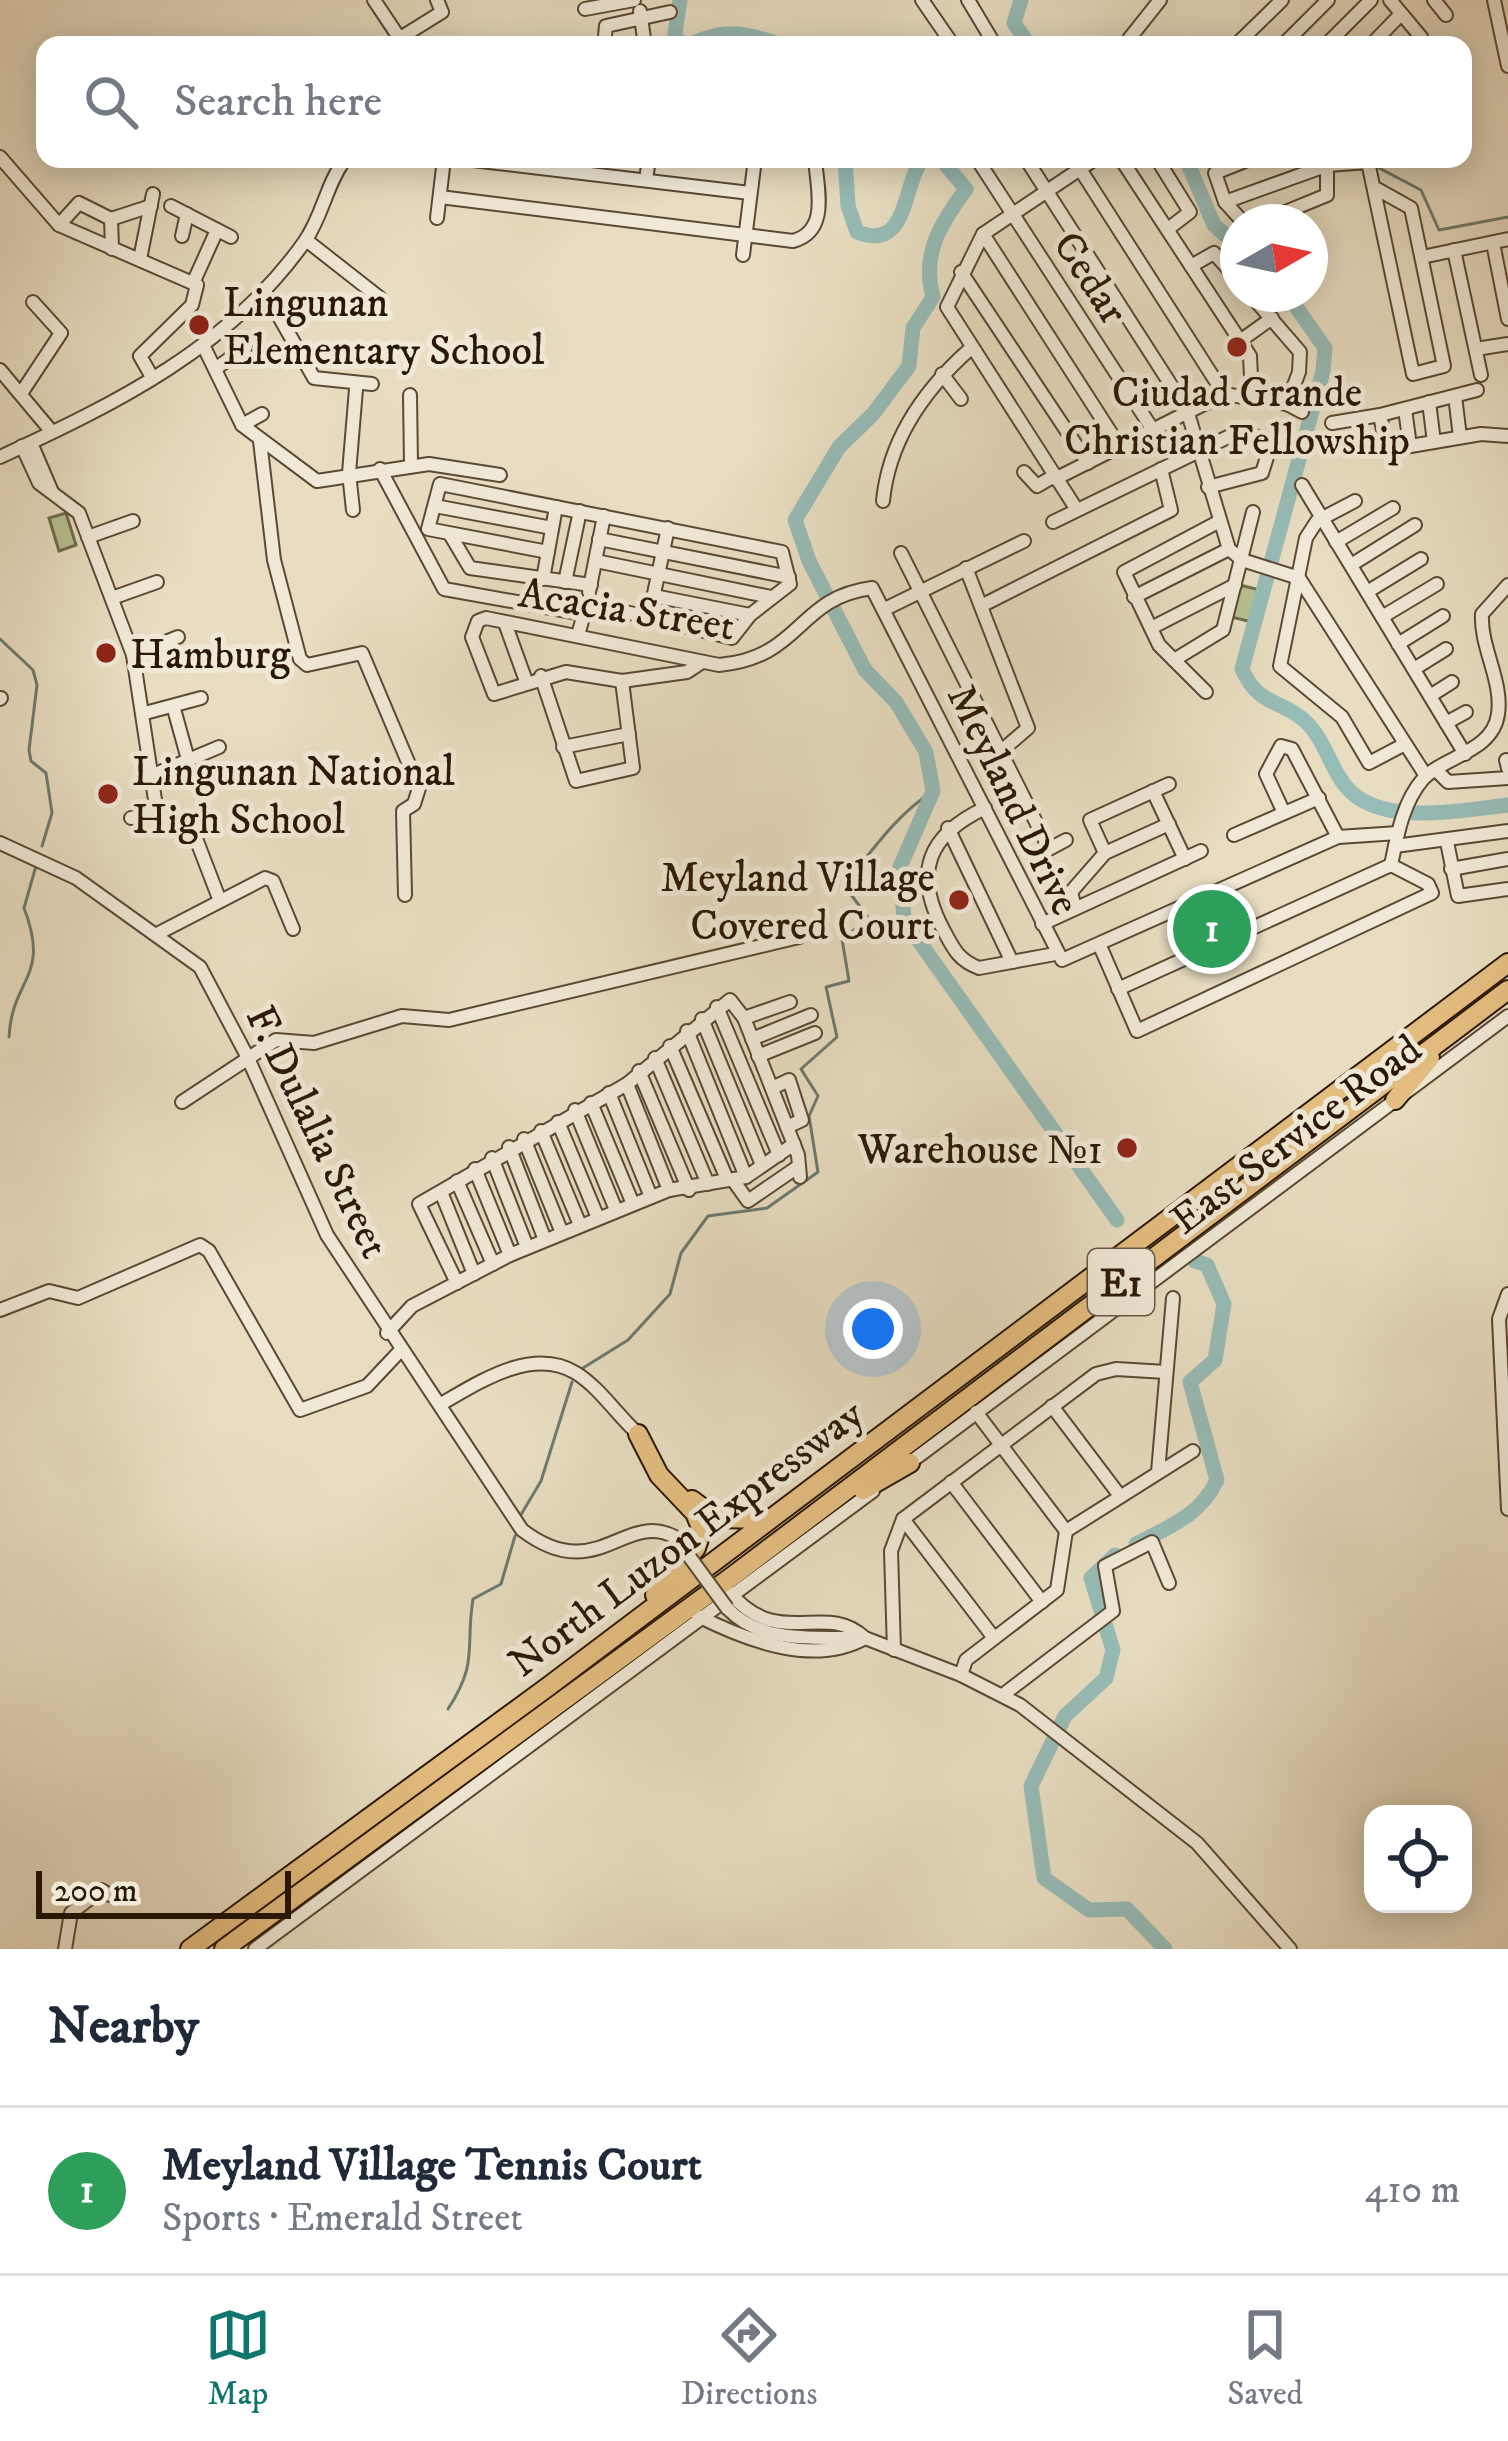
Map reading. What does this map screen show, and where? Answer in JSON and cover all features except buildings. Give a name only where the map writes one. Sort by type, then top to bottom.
[{"type":"highway","name":"North Luzon Expressway","points":[[190,1949],[1508,963]]},
{"type":"highway","name":"North Luzon Expressway","points":[[224,1949],[732,1584],[1508,990]]},
{"type":"highway","points":[[1395,1100],[1451,1033]]},
{"type":"highway","points":[[638,1434],[678,1487],[704,1510],[728,1521],[765,1520]]},
{"type":"highway","points":[[636,1619],[696,1548],[702,1530],[695,1513],[659,1475],[638,1434]]},
{"type":"highway","points":[[732,1584],[910,1463]]},
{"type":"street","points":[[374,0],[392,36]]},
{"type":"street","points":[[405,36],[442,13],[437,0]]},
{"type":"street","points":[[585,9],[636,0],[644,36]]},
{"type":"street","points":[[922,0],[944,36]]},
{"type":"street","points":[[968,0],[990,36]]},
{"type":"street","points":[[1131,36],[1160,0]]},
{"type":"street","points":[[1245,36],[1282,0]]},
{"type":"street","points":[[1292,36],[1328,0]]},
{"type":"street","points":[[1335,36],[1371,0]]},
{"type":"street","points":[[1390,0],[1420,36]]},
{"type":"street","points":[[1434,0],[1446,15]]},
{"type":"street","points":[[1494,0],[1508,66]]},
{"type":"street","points":[[604,36],[603,27],[670,12]]},
{"type":"street","points":[[1380,36],[1402,14]]},
{"type":"street","points":[[0,157],[59,225],[194,281]]},
{"type":"street","points":[[0,457],[102,411],[204,347],[264,290],[306,240],[335,168]]},
{"type":"street","points":[[437,218],[442,168]]},
{"type":"street","points":[[588,168],[750,194]]},
{"type":"street","points":[[646,180],[648,168]]},
{"type":"street","points":[[743,255],[754,168]]},
{"type":"street","points":[[440,197],[794,241],[810,234],[818,219],[815,168]]},
{"type":"street","name":"Cedar","points":[[983,168],[1153,430]]},
{"type":"street","points":[[1032,168],[1187,410],[1229,549],[1242,560],[1299,578],[1405,744],[1431,773],[1448,782],[1507,769]]},
{"type":"street","points":[[1127,168],[1240,341],[1253,365],[1252,397]]},
{"type":"street","points":[[1163,168],[1190,212],[1168,229]]},
{"type":"street","points":[[1228,168],[1215,173],[1225,202],[1313,168]]},
{"type":"street","points":[[1305,204],[1327,195],[1324,168]]},
{"type":"street","points":[[1370,168],[1413,374],[1444,366],[1411,208],[1377,189]]},
{"type":"street","points":[[1077,510],[947,308],[983,234],[1080,169],[1224,394]]},
{"type":"street","points":[[111,219],[152,200],[140,259]]},
{"type":"street","points":[[59,225],[83,203],[111,219]]},
{"type":"street","points":[[171,206],[231,237]]},
{"type":"street","points":[[182,236],[187,214]]},
{"type":"street","points":[[111,219],[112,249]]},
{"type":"street","points":[[152,377],[140,356],[192,305],[197,289],[194,281],[217,230]]},
{"type":"street","points":[[983,234],[1120,447]]},
{"type":"street","points":[[1422,256],[1508,239]]},
{"type":"street","points":[[306,240],[380,298]]},
{"type":"street","points":[[1493,243],[1508,319]]},
{"type":"street","points":[[1454,250],[1480,375]]},
{"type":"street","points":[[1191,266],[1214,253],[1220,260]]},
{"type":"street","points":[[961,272],[1088,463]]},
{"type":"street","points":[[264,290],[314,378],[372,384]]},
{"type":"street","points":[[22,392],[61,334],[33,302]]},
{"type":"street","points":[[1266,312],[1300,352],[1300,372],[1287,404]]},
{"type":"street","points":[[1240,341],[1272,318]]},
{"type":"street","points":[[1476,349],[1508,344]]},
{"type":"street","points":[[204,347],[242,425],[317,482],[411,465],[500,475]]},
{"type":"street","points":[[215,369],[246,347]]},
{"type":"street","points":[[883,501],[898,440],[942,374],[970,349]]},
{"type":"street","points":[[942,374],[961,399]]},
{"type":"street","points":[[2,375],[22,392],[52,432]]},
{"type":"street","points":[[353,510],[349,473],[356,389]]},
{"type":"street","points":[[1331,422],[1380,415],[1477,390]]},
{"type":"street","points":[[1024,472],[1035,486],[1224,394],[1287,404],[1302,412]]},
{"type":"street","points":[[410,395],[411,465]]},
{"type":"street","points":[[1455,396],[1460,437]]},
{"type":"street","points":[[1430,402],[1434,442]]},
{"type":"street","points":[[1405,409],[1410,446]]},
{"type":"street","points":[[242,425],[262,414]]},
{"type":"street","points":[[1380,415],[1385,448],[1460,437],[1508,436]]},
{"type":"street","points":[[1053,522],[1245,433],[1290,447]]},
{"type":"street","points":[[260,441],[274,560],[300,659],[307,665],[362,653],[418,788],[415,804],[403,811],[405,895]]},
{"type":"street","points":[[1208,487],[1262,473],[1272,441]]},
{"type":"street","points":[[27,444],[53,493],[72,505],[133,655],[146,713],[157,813],[131,818]]},
{"type":"street","points":[[380,469],[421,528],[444,589],[649,617],[730,638],[750,615],[790,584],[779,549],[440,484],[435,506],[421,528]]},
{"type":"street","points":[[983,605],[1171,510],[1161,469]]},
{"type":"street","points":[[1324,489],[1306,491],[1465,754]]},
{"type":"street","points":[[1354,501],[1323,519],[1306,538],[1282,672],[1342,717],[1369,763],[1405,744]]},
{"type":"street","points":[[435,506],[552,528]]},
{"type":"street","points":[[543,579],[556,507]]},
{"type":"street","points":[[1336,542],[1393,508]]},
{"type":"street","points":[[565,582],[580,511]]},
{"type":"street","points":[[1174,660],[1218,637],[1253,512]]},
{"type":"street","points":[[578,634],[604,516]]},
{"type":"street","points":[[88,537],[133,521]]},
{"type":"street","points":[[1206,692],[1151,628],[1124,572],[1218,522]]},
{"type":"street","points":[[1351,565],[1415,525]]},
{"type":"street","points":[[421,528],[548,552]]},
{"type":"street","points":[[649,617],[668,528]]},
{"type":"street","points":[[451,536],[470,568],[591,586]]},
{"type":"street","points":[[599,539],[789,577]]},
{"type":"street","points":[[887,608],[1024,541]]},
{"type":"street","points":[[1134,597],[1229,549]]},
{"type":"street","points":[[901,553],[1048,848]]},
{"type":"street","points":[[1366,592],[1421,559]]},
{"type":"street","points":[[596,561],[771,598]]},
{"type":"street","points":[[966,568],[1028,729],[1000,752]]},
{"type":"street","points":[[112,598],[157,582]]},
{"type":"street","points":[[1382,617],[1437,584]]},
{"type":"street","points":[[1151,628],[1235,585]]},
{"type":"street","points":[[1391,866],[1405,811],[1431,773],[1490,733],[1498,714],[1503,700],[1482,614],[1508,585]]},
{"type":"street","name":"Acacia Street","points":[[526,681],[494,694],[472,637],[481,619],[578,634],[718,665],[764,657],[823,603],[839,596],[872,588],[887,608]]},
{"type":"street","points":[[654,596],[750,615]]},
{"type":"street","name":"Meyland Drive","points":[[887,608],[1055,954],[1069,960],[1338,838],[1447,842],[1508,830]]},
{"type":"street","points":[[1399,644],[1443,616]]},
{"type":"street","points":[[505,623],[526,681],[570,671],[622,681],[687,672],[702,662]]},
{"type":"street","points":[[133,655],[178,637]]},
{"type":"street","points":[[1414,669],[1446,649]]},
{"type":"street","points":[[541,676],[575,781],[633,768],[622,681]]},
{"type":"street","points":[[1430,697],[1452,682]]},
{"type":"street","points":[[146,713],[201,698]]},
{"type":"street","points":[[174,709],[189,763]]},
{"type":"street","points":[[1446,723],[1466,712]]},
{"type":"street","points":[[563,746],[629,734]]},
{"type":"street","points":[[1284,813],[1266,774],[1279,747],[1292,749],[1338,838]]},
{"type":"street","points":[[153,775],[219,748]]},
{"type":"street","points":[[1105,853],[1090,820],[1169,784]]},
{"type":"street","points":[[1154,791],[1185,859]]},
{"type":"street","points":[[1234,835],[1319,798]]},
{"type":"street","points":[[985,808],[948,828],[929,862],[929,902],[958,958],[979,968],[1055,954]]},
{"type":"street","points":[[190,824],[220,901]]},
{"type":"street","points":[[1075,908],[1071,892],[1105,853],[1169,824]]},
{"type":"street","points":[[948,828],[1012,962]]},
{"type":"street","points":[[1034,857],[1066,840]]},
{"type":"street","points":[[1447,842],[1458,896],[1508,889]]},
{"type":"street","name":"F. Dulalia Street","points":[[0,843],[76,878],[200,967],[247,1056],[318,1218],[388,1334],[441,1404],[513,1519],[553,1551],[578,1554],[650,1530],[675,1537],[740,1622],[779,1636],[866,1638]]},
{"type":"street","points":[[1042,924],[1201,851]]},
{"type":"street","points":[[1451,868],[1508,860]]},
{"type":"street","points":[[1100,946],[1137,1030],[1432,892],[1428,884],[1391,866]]},
{"type":"street","points":[[1118,989],[1391,866]]},
{"type":"street","points":[[157,934],[268,878],[293,929]]},
{"type":"street","points":[[182,1102],[276,1040],[314,1042],[402,1016],[449,1020],[799,937]]},
{"type":"street","points":[[457,1283],[419,1204],[626,1084],[639,1071],[717,1006],[735,1002],[743,1018],[794,1144],[800,1172],[748,1201],[670,1046]]},
{"type":"street","points":[[743,1018],[790,1002]]},
{"type":"street","points":[[717,1006],[779,1155]]},
{"type":"street","points":[[752,1039],[811,1015]]},
{"type":"street","name":"East Service Road","points":[[910,1463],[1508,1016]]},
{"type":"street","points":[[702,1019],[763,1165]]},
{"type":"street","points":[[687,1031],[735,1178]]},
{"type":"street","points":[[695,1101],[746,1078],[761,1063],[815,1033]]},
{"type":"street","points":[[656,1058],[708,1184]]},
{"type":"street","points":[[639,1071],[689,1190]]},
{"type":"street","points":[[772,1088],[789,1080],[795,1091],[802,1120],[787,1127]]},
{"type":"street","points":[[626,1084],[669,1190]]},
{"type":"street","points":[[609,1093],[651,1197]]},
{"type":"street","points":[[591,1103],[633,1204]]},
{"type":"street","points":[[575,1110],[616,1210]]},
{"type":"street","points":[[558,1122],[598,1218]]},
{"type":"street","points":[[541,1131],[580,1226]]},
{"type":"street","points":[[524,1139],[562,1233]]},
{"type":"street","points":[[388,1334],[412,1306],[527,1247],[669,1190],[735,1178],[794,1144]]},
{"type":"street","points":[[509,1148],[545,1240]]},
{"type":"street","points":[[492,1158],[527,1247]]},
{"type":"street","points":[[475,1169],[510,1255]]},
{"type":"street","points":[[457,1181],[494,1264]]},
{"type":"street","points":[[441,1192],[474,1274]]},
{"type":"street","points":[[0,1310],[49,1291],[78,1298],[200,1245],[209,1251],[300,1410],[367,1386],[400,1351]]},
{"type":"street","points":[[1508,1294],[1498,1319],[1508,1509]]},
{"type":"street","points":[[1158,1472],[1173,1298]]},
{"type":"street","points":[[441,1404],[502,1369],[553,1365],[589,1383],[638,1434]]},
{"type":"street","points":[[894,1650],[891,1551],[903,1519],[1052,1406],[1107,1371],[1166,1372]]},
{"type":"street","points":[[1052,1406],[1120,1496]]},
{"type":"street","points":[[961,1675],[967,1660],[1057,1590],[1066,1531],[976,1412]]},
{"type":"street","points":[[1066,1531],[1193,1451]]},
{"type":"street","points":[[951,1482],[1042,1601]]},
{"type":"street","points":[[903,1519],[994,1638]]},
{"type":"street","points":[[1004,1694],[1113,1608],[1105,1565],[1149,1542],[1169,1583]]},
{"type":"street","points":[[255,1949],[698,1616],[732,1584],[764,1621],[839,1624],[1004,1694],[1197,1843],[1291,1949]]},
{"type":"street","points":[[698,1616],[790,1649],[851,1646],[866,1638]]},
{"type":"street","points":[[65,1949],[71,1913],[101,1890],[110,1895]]},
{"type":"green space","points":[[66,513],[76,545],[59,551],[49,518]]},
{"type":"green space","points":[[1240,585],[1260,590],[1252,622],[1231,617]]},
{"type":"waterway","points":[[675,36],[680,0]]},
{"type":"waterway","points":[[1021,0],[1014,23],[1023,36]]},
{"type":"waterway","points":[[713,36],[750,36]]},
{"type":"waterway","points":[[846,168],[848,206],[857,232],[874,236],[895,225],[918,168]]},
{"type":"waterway","points":[[948,168],[966,189],[936,240],[930,267],[933,297],[913,328],[909,366],[873,414],[839,447],[795,520],[809,561],[865,670],[896,702],[926,752],[933,791],[900,867],[904,920],[1117,1220]]},
{"type":"waterway","points":[[1190,168],[1220,230]]},
{"type":"waterway","points":[[1379,168],[1421,190],[1439,230],[1508,217]]},
{"type":"waterway","points":[[1300,312],[1325,348],[1323,371],[1242,669],[1255,690],[1305,721],[1344,784],[1367,803],[1427,813],[1508,805]]},
{"type":"waterway","points":[[0,639],[33,670],[37,685],[29,750],[31,761],[46,773],[52,813],[42,846]]},
{"type":"waterway","points":[[583,1368],[628,1340],[670,1294],[681,1253],[708,1216],[767,1208],[818,1172],[809,1116],[818,1096],[801,1069],[837,1037],[826,987],[849,981],[842,939],[869,919],[844,885],[896,823],[933,791]]},
{"type":"waterway","points":[[9,1037],[16,1001],[32,964],[31,931],[24,908],[36,866]]},
{"type":"waterway","points":[[1136,1544],[1193,1511],[1217,1480],[1190,1382],[1215,1360],[1224,1304],[1207,1265],[1195,1261]]},
{"type":"waterway","points":[[519,1518],[541,1481],[572,1382]]},
{"type":"waterway","points":[[448,1709],[467,1666],[473,1599],[501,1584],[515,1536]]},
{"type":"waterway","points":[[1115,1555],[1091,1578],[1113,1650],[1106,1678],[1065,1716],[1031,1786],[1044,1878],[1089,1910],[1127,1909],[1165,1949]]},
{"type":"place","name":"Lingunan Elementary School","points":[[199,325]]},
{"type":"place","name":"Ciudad Grande Christian Fellowship","points":[[1237,347]]},
{"type":"place","name":"Hamburg","points":[[106,653]]},
{"type":"place","name":"Lingunan National High School","points":[[108,794]]},
{"type":"place","name":"Meyland Village Covered Court","points":[[959,900]]},
{"type":"place","name":"Meyland Village Tennis Court","points":[[1212,929]]},
{"type":"place","name":"Warehouse №1","points":[[1127,1148]]}]
